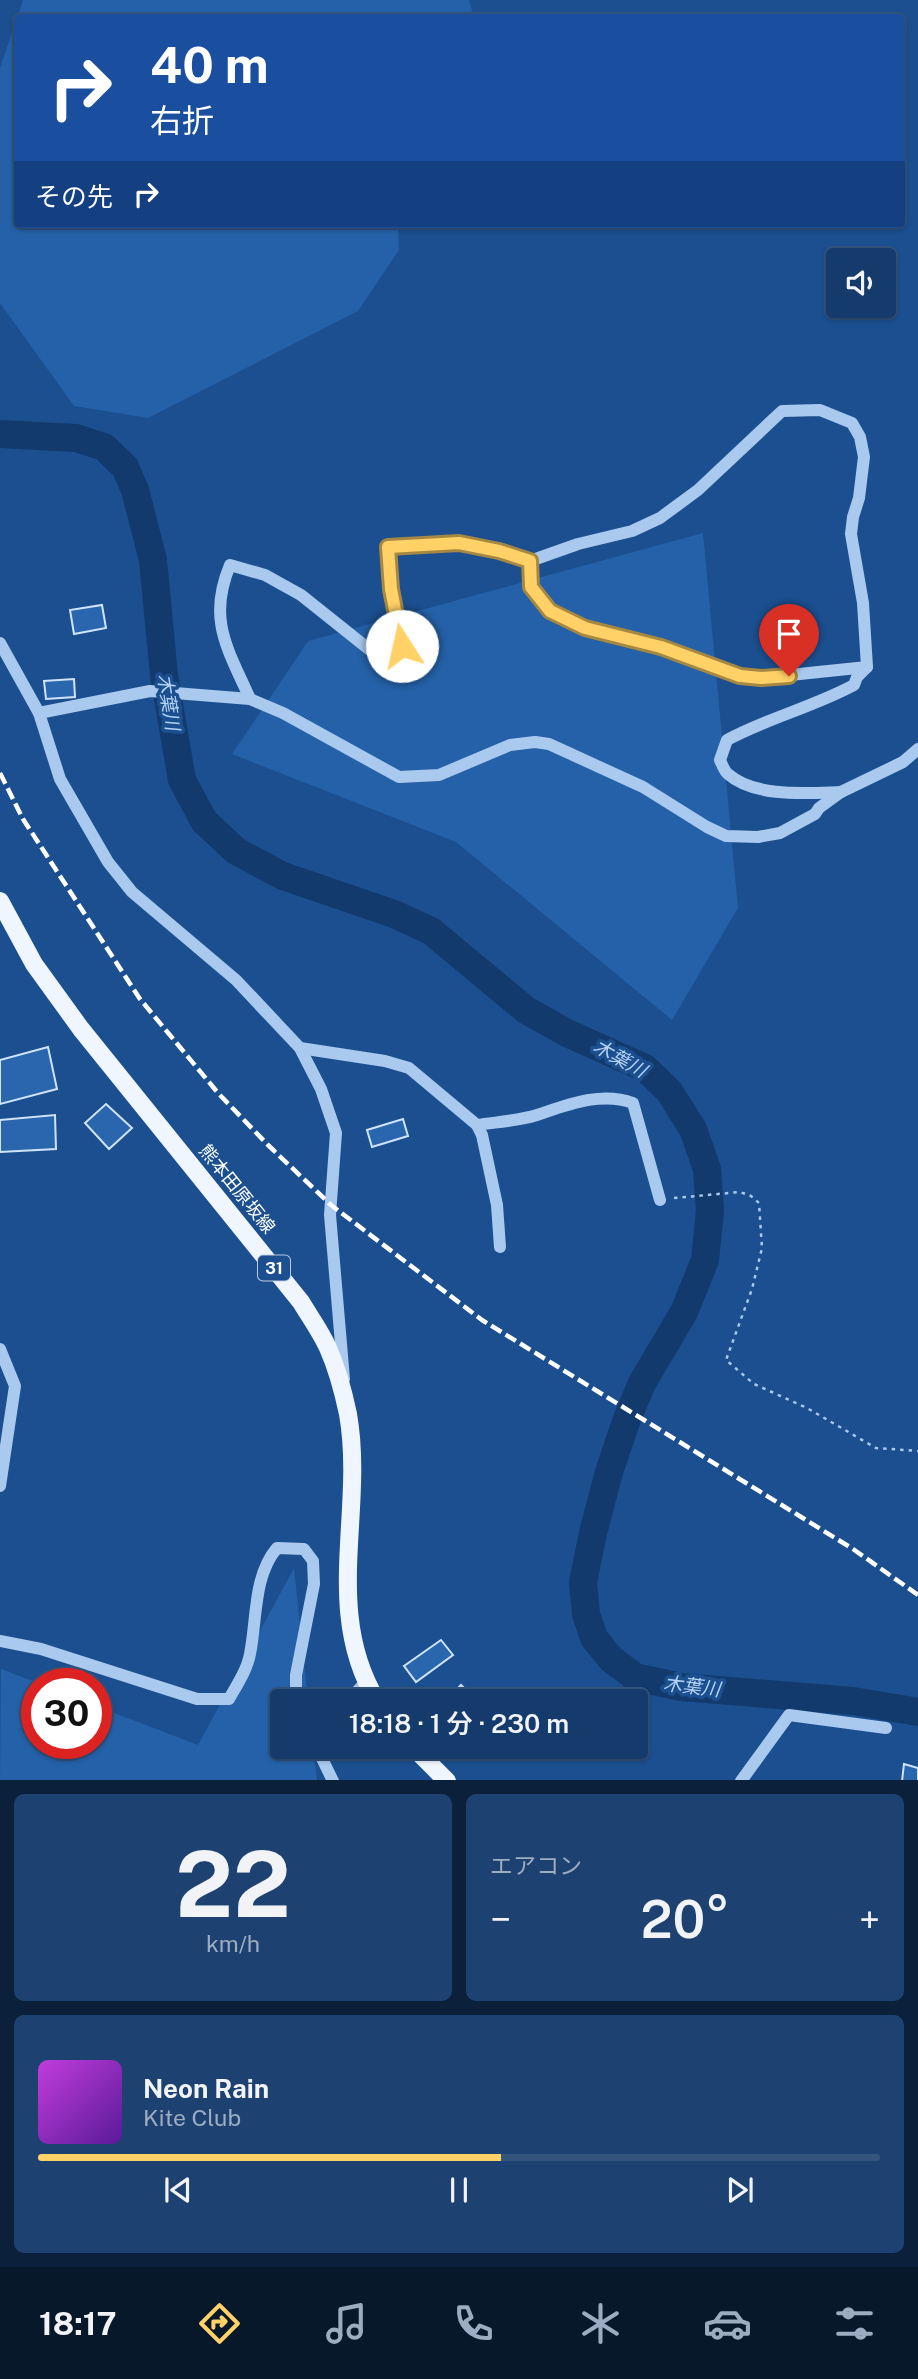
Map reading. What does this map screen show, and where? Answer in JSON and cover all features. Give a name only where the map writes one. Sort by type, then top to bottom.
[{"type":"main road","name":"熊本田原坂線","points":[[0,901],[34,964],[81,1029],[301,1302],[328,1349],[348,1414],[352,1478],[346,1591],[351,1631],[370,1689]]},
{"type":"main road","points":[[425,1759],[447,1780]]},
{"type":"street","points":[[250,699],[224,642],[220,618],[220,589],[230,565],[265,575],[301,595],[385,662],[397,657],[402,646],[391,589],[388,547],[459,543],[530,561],[578,544],[632,531],[660,518],[698,490],[782,411],[820,410],[852,423],[860,437],[864,457],[851,534],[863,603],[866,667],[854,685],[827,699],[754,726],[727,740],[720,760],[727,774],[750,786],[778,793],[841,792]]},
{"type":"street","points":[[530,561],[531,587],[550,611],[585,628],[661,647],[740,676],[761,678],[866,667]]},
{"type":"street","points":[[0,643],[39,713],[60,779],[108,862],[132,892],[236,980],[300,1048],[321,1089],[336,1133],[330,1215],[348,1414]]},
{"type":"street","points":[[39,713],[150,691],[250,699],[283,713],[399,777],[439,775],[510,745],[535,742],[549,744],[643,787],[726,836],[758,837],[780,833],[815,814],[841,792],[903,762],[918,750]]},
{"type":"street","points":[[300,1048],[385,1061],[408,1068],[477,1125],[482,1135],[496,1205],[500,1247]]},
{"type":"street","points":[[477,1125],[535,1115],[561,1105],[593,1099],[623,1099],[633,1103],[660,1200]]},
{"type":"street","points":[[0,1349],[15,1386],[0,1486]]},
{"type":"street","points":[[0,1641],[41,1649],[197,1699],[229,1699],[250,1657],[258,1594],[269,1558],[278,1548],[303,1549],[313,1561],[314,1584],[296,1675],[296,1689]]},
{"type":"street","points":[[359,1689],[366,1682]]},
{"type":"street","points":[[741,1780],[789,1715],[886,1728]]},
{"type":"street","points":[[323,1759],[333,1780]]},
{"type":"path","points":[[660,1200],[740,1192],[759,1203],[762,1248],[752,1289],[726,1360],[754,1384],[807,1408],[876,1448],[918,1451]]},
{"type":"shaded area","points":[[23,0],[469,0],[472,10],[471,14],[18,14]]},
{"type":"shaded area","points":[[14,27],[14,228],[398,228],[399,250],[358,311],[148,418],[74,406],[0,303],[0,68]]},
{"type":"shaded area","points":[[703,533],[738,908],[672,1020],[456,842],[232,754],[308,641]]},
{"type":"shaded area","points":[[294,1568],[307,1689],[270,1689],[270,1759],[314,1759],[317,1780],[0,1780],[1,1669],[21,1677],[21,1759],[112,1759],[112,1712],[198,1745]]},
{"type":"building","points":[[102,605],[106,628],[74,634],[70,610]]},
{"type":"building","points":[[74,679],[75,697],[46,699],[44,681]]},
{"type":"building","points":[[48,1047],[57,1089],[0,1104],[0,1060]]},
{"type":"building","points":[[106,1104],[132,1128],[109,1149],[85,1123]]},
{"type":"building","points":[[55,1115],[56,1149],[0,1152],[0,1120]]},
{"type":"building","points":[[403,1119],[408,1136],[372,1147],[367,1130]]},
{"type":"building","points":[[441,1640],[453,1655],[416,1682],[404,1666]]},
{"type":"building","points":[[904,1764],[918,1768],[918,1780],[902,1780]]},
{"type":"waterway","name":"木葉川","points":[[0,434],[76,438],[104,447],[125,467],[135,490],[153,560],[164,675],[182,780],[204,821],[236,851],[283,876],[394,914],[431,931],[526,1010],[567,1033],[645,1068],[669,1091],[693,1129],[707,1169],[710,1211],[705,1260],[684,1312],[642,1383],[609,1472],[583,1582],[586,1614],[594,1638],[611,1659],[635,1677],[681,1687],[853,1701],[918,1712]]},
{"type":"railway","points":[[0,773],[23,819],[140,999],[218,1093],[331,1205],[482,1320],[853,1549],[918,1595]]},
{"type":"route","points":[[402,646],[391,589],[388,547],[459,543],[530,561],[531,587],[550,611],[585,628],[661,647],[740,676],[789,676]]}]
